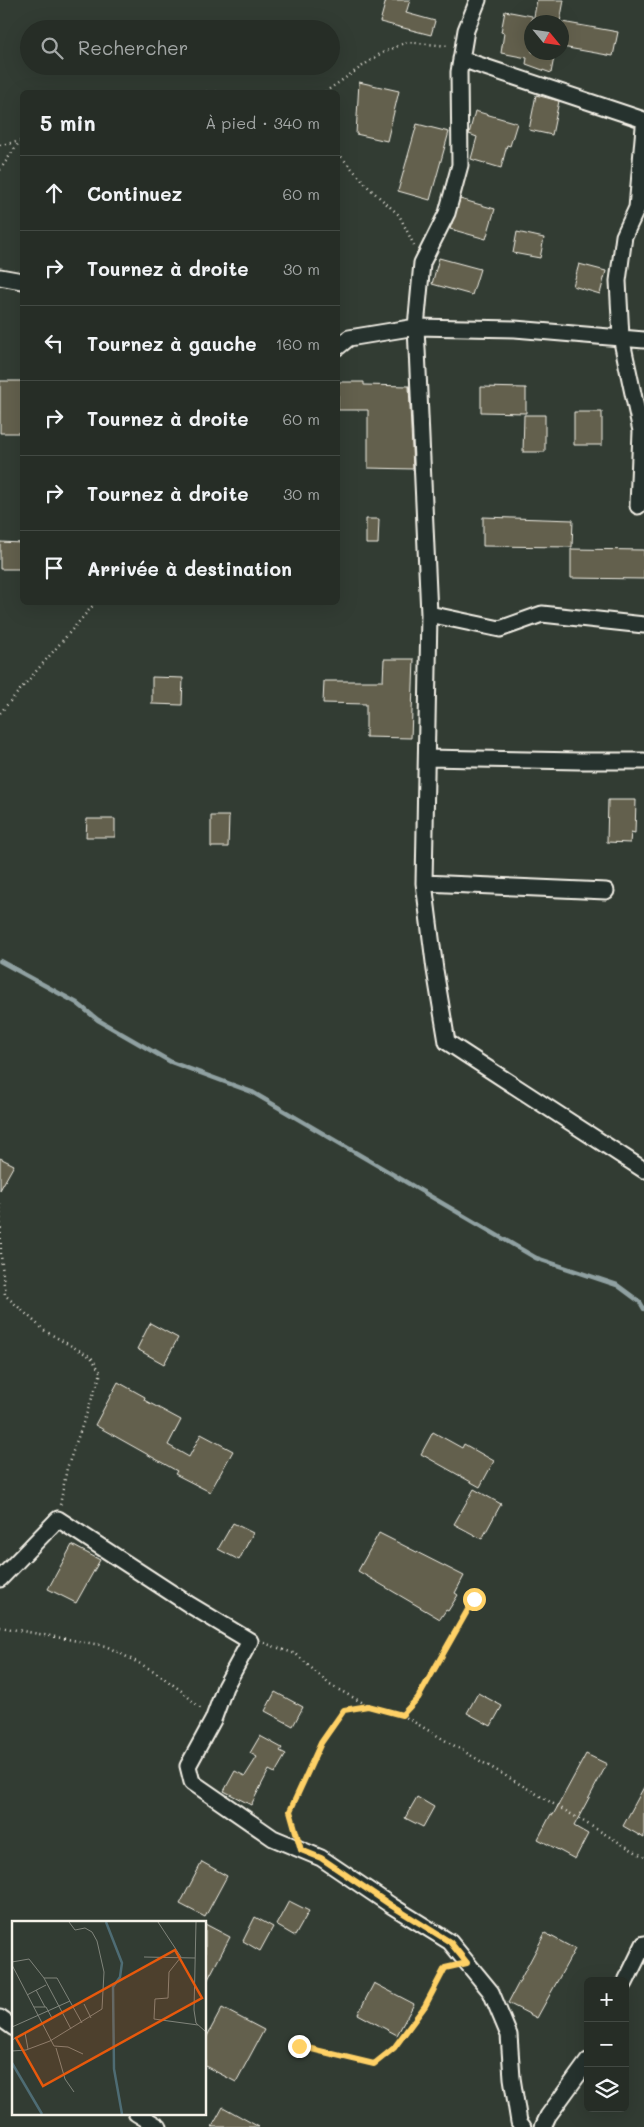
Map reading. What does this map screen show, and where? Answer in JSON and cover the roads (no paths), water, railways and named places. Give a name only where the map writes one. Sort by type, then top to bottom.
[{"type":"street","points":[[478,0],[466,30],[462,52],[459,81],[460,165],[447,213],[422,263],[416,327],[429,614],[424,883],[435,970],[447,1042],[644,1170]]},
{"type":"street","points":[[462,52],[644,120]]},
{"type":"street","points":[[638,506],[642,477],[641,432],[621,337],[618,282],[624,236],[637,208],[644,127]]},
{"type":"street","points":[[0,278],[20,281]]},
{"type":"street","points":[[340,345],[349,338],[416,327],[515,329],[644,340]]},
{"type":"street","points":[[429,614],[500,629],[542,614],[644,625]]},
{"type":"street","points":[[427,758],[644,761]]},
{"type":"street","points":[[424,883],[606,891]]},
{"type":"street","points":[[0,1579],[58,1518],[190,1605],[250,1640],[226,1687],[213,1720],[188,1766],[192,1782],[273,1838],[321,1858],[450,1942],[490,1992],[509,2035],[512,2078],[519,2122],[523,2127]]},
{"type":"street","points":[[628,1977],[644,1944]]},
{"type":"street","points":[[0,2018],[12,2027]]},
{"type":"street","points":[[543,2127],[548,2116],[584,2066]]},
{"type":"street","points":[[138,2114],[159,2127]]},
{"type":"waterway","points":[[0,961],[77,1003],[98,1020],[171,1062],[252,1092],[536,1258],[617,1285],[640,1302],[644,1309]]}]
